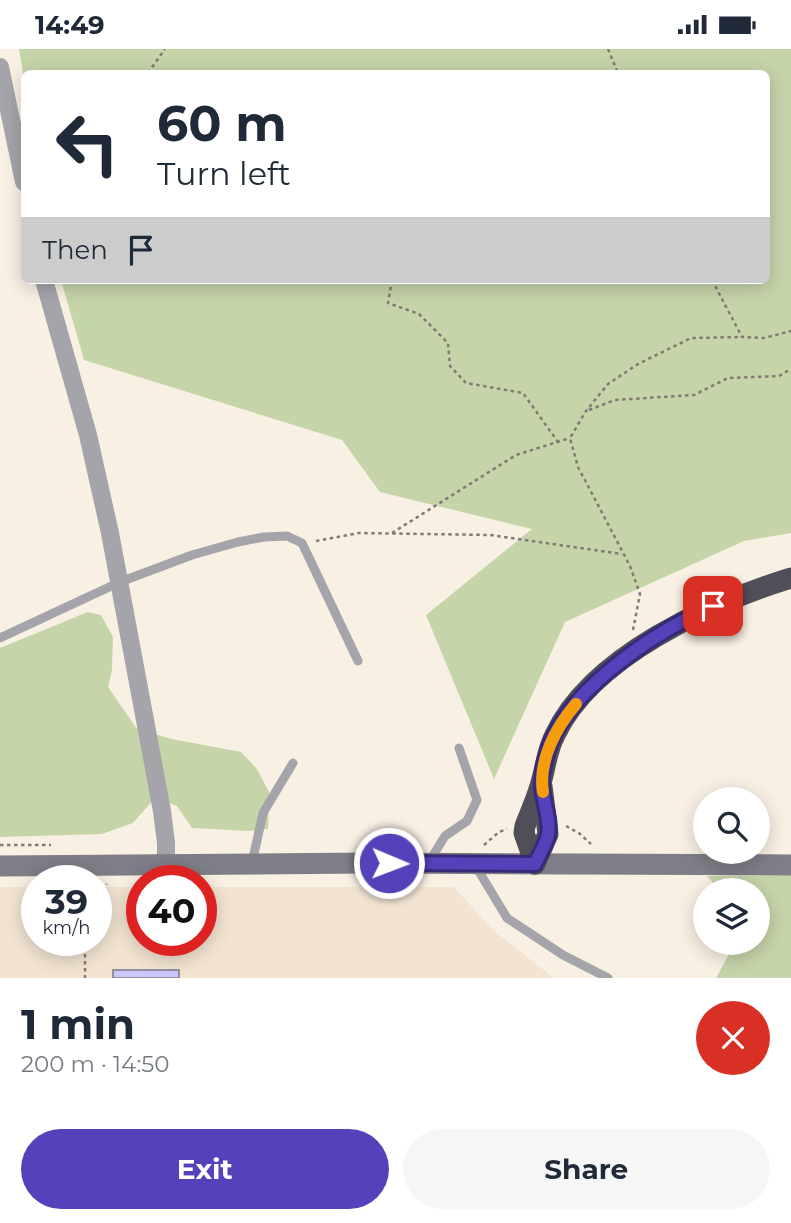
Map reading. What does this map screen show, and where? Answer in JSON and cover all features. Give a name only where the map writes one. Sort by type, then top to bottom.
[{"type":"highway","points":[[535,864],[524,833],[541,784],[545,758],[555,732],[571,709],[590,688],[629,654],[699,612],[757,588],[791,578]]},
{"type":"street","points":[[0,67],[21,168]]},
{"type":"street","points":[[45,284],[88,435],[120,582],[162,811],[166,865]]},
{"type":"street","points":[[217,865],[429,863],[791,865]]},
{"type":"street","points":[[0,866],[126,866]]},
{"type":"lane","points":[[0,638],[120,582],[192,555],[238,542],[287,536],[302,543],[358,661]]},
{"type":"lane","points":[[429,863],[445,836],[467,821],[477,800],[459,748]]},
{"type":"lane","points":[[252,865],[262,813],[293,764]]},
{"type":"lane","points":[[474,864],[507,918],[563,955],[608,978]]},
{"type":"path","points":[[150,70],[165,49]]},
{"type":"path","points":[[608,49],[617,70]]},
{"type":"path","points":[[390,284],[388,303],[419,314],[448,343],[450,366],[466,383],[523,393],[558,442]]},
{"type":"path","points":[[714,284],[742,337]]},
{"type":"path","points":[[629,654],[640,594],[624,555],[578,467],[570,439],[586,411],[608,384],[638,364],[691,338],[764,338],[791,331]]},
{"type":"path","points":[[586,411],[615,400],[694,395],[728,378],[779,376],[791,369]]},
{"type":"path","points":[[392,534],[516,455],[570,439]]},
{"type":"path","points":[[302,543],[359,533],[491,535],[624,555]]},
{"type":"path","points":[[85,956],[85,978]]},
{"type":"shaded area","points":[[0,887],[21,887],[21,956],[112,956],[112,887],[126,887],[126,956],[217,956],[217,887],[454,887],[494,931],[554,978],[0,978]]},
{"type":"green space","points":[[19,49],[791,49],[791,533],[744,541],[565,622],[494,779],[426,615],[532,529],[380,492],[342,440],[84,360],[62,284],[770,284],[770,70],[22,70]]},
{"type":"green space","points":[[88,612],[101,615],[113,637],[112,670],[108,687],[137,729],[172,739],[241,752],[257,769],[269,792],[268,829],[249,831],[192,828],[177,806],[155,798],[133,823],[102,834],[0,837],[0,648]]},
{"type":"green space","points":[[791,875],[791,978],[716,978],[728,955],[770,955],[770,878],[707,876]]},
{"type":"building","points":[[113,970],[179,970],[179,978],[113,978]]},
{"type":"slow traffic","points":[[543,792],[541,784],[545,758],[555,732],[576,704]]},
{"type":"route","points":[[389,863],[535,864],[548,834],[541,784],[545,758],[555,732],[590,688],[629,654],[668,629],[713,606]]}]
